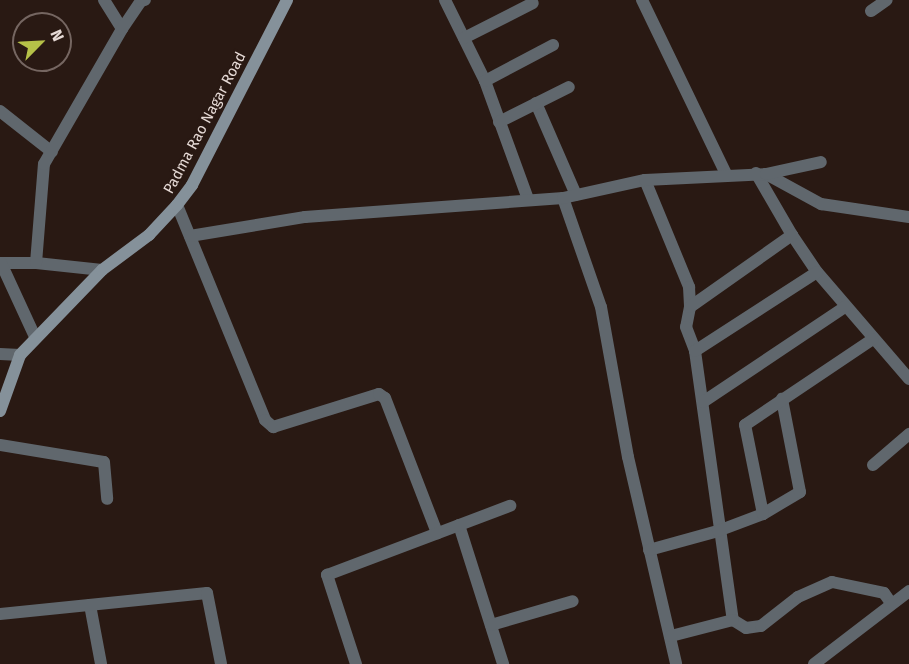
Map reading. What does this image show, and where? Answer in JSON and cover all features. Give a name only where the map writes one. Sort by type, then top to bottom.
[{"type":"main road","name":"Padma Rao Nagar Road","points":[[0,411],[20,355],[35,337],[102,270],[149,235],[192,185],[287,0]]},
{"type":"street","points":[[104,0],[122,29]]},
{"type":"street","points":[[36,263],[44,164],[122,29],[141,1],[145,0]]},
{"type":"street","points":[[445,0],[485,81],[528,199]]},
{"type":"street","points":[[642,0],[727,176]]},
{"type":"street","points":[[871,11],[887,0]]},
{"type":"street","points":[[464,38],[533,3]]},
{"type":"street","points":[[485,81],[553,45]]},
{"type":"street","points":[[499,122],[569,87]]},
{"type":"street","points":[[536,103],[576,195]]},
{"type":"street","points":[[0,111],[52,152]]},
{"type":"street","points":[[190,236],[305,216],[563,198],[645,180],[761,173],[821,162]]},
{"type":"street","points":[[761,173],[821,204],[909,217]]},
{"type":"street","points":[[761,173],[792,235],[817,272],[909,379]]},
{"type":"street","points":[[645,180],[689,287],[690,308],[686,327],[695,351],[718,531],[733,620]]},
{"type":"street","points":[[563,198],[601,307],[649,550],[676,664]]},
{"type":"street","points":[[177,205],[265,420],[273,427],[379,394],[385,398],[437,533]]},
{"type":"street","points":[[690,308],[792,235]]},
{"type":"street","points":[[35,337],[1,263],[36,263],[102,270]]},
{"type":"street","points":[[695,351],[817,272]]},
{"type":"street","points":[[703,402],[845,307]]},
{"type":"street","points":[[763,514],[745,425],[873,339]]},
{"type":"street","points":[[0,354],[20,355]]},
{"type":"street","points":[[649,550],[718,531],[763,514],[800,492],[782,399]]},
{"type":"street","points":[[873,465],[909,434]]},
{"type":"street","points":[[0,446],[104,462],[107,499]]},
{"type":"street","points":[[356,664],[327,575],[510,506]]},
{"type":"street","points":[[459,525],[504,664]]},
{"type":"street","points":[[671,636],[733,620],[746,628],[761,626],[798,597],[832,582],[884,593],[891,603]]},
{"type":"street","points":[[814,664],[909,591]]},
{"type":"street","points":[[0,614],[207,593],[221,664]]},
{"type":"street","points":[[491,625],[573,601]]},
{"type":"street","points":[[90,605],[101,664]]}]
